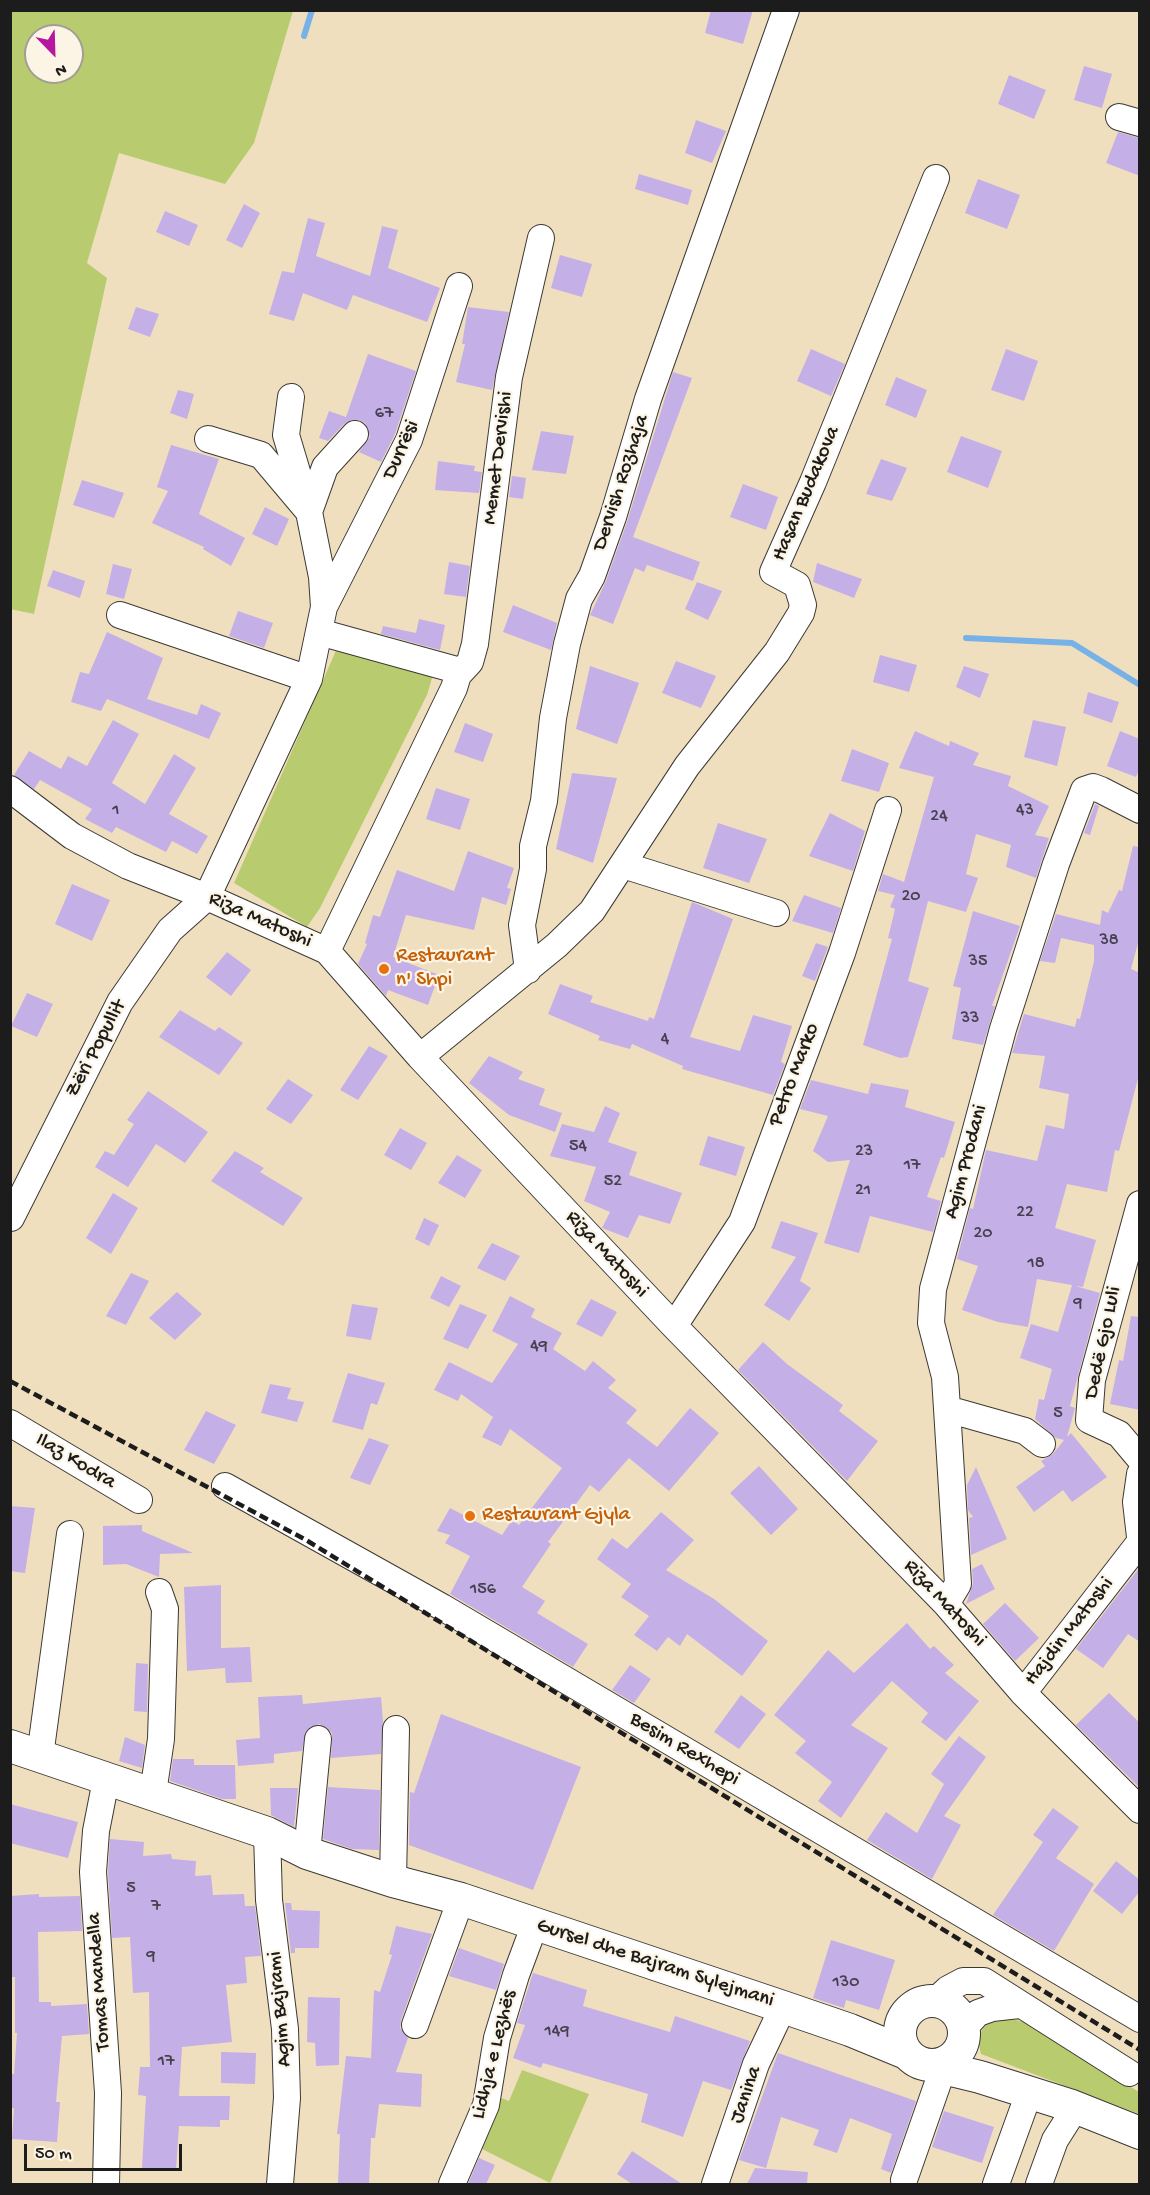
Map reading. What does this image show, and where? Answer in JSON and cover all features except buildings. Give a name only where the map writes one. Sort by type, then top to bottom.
[{"type":"street","name":"Dervish Rozhaja","points":[[528,970],[522,925],[533,869],[533,846],[544,801],[553,718],[567,644],[579,599],[592,576],[613,517],[648,399],[786,10]]},
{"type":"street","name":"Hasan Budakova","points":[[420,1056],[528,970],[592,911],[687,766],[777,652],[801,613],[803,605],[796,585],[773,572],[813,482],[936,178]]},
{"type":"street","name":"Memet Dervishi","points":[[327,951],[454,688],[458,675],[470,662],[475,644],[509,378],[541,238]]},
{"type":"street","name":"Durrësi","points":[[324,607],[409,440],[459,286]]},
{"type":"street","name":"Durrësi","points":[[207,897],[309,678],[324,607],[322,577],[309,512],[286,435],[291,397]]},
{"type":"street","points":[[309,512],[325,467],[355,434]]},
{"type":"street","name":"Durrësi","points":[[208,439],[261,455],[309,512]]},
{"type":"street","points":[[120,615],[309,678]]},
{"type":"street","points":[[319,632],[453,669],[458,675]]},
{"type":"street","name":"Agim Prodani","points":[[946,1604],[958,1584],[945,1377],[931,1323],[933,1289],[1013,996],[1056,864],[1084,790],[1093,787],[1101,789],[1140,810]]},
{"type":"street","name":"Riza Matoshi","points":[[10,789],[72,836],[128,866],[207,897],[327,951],[420,1056],[674,1326],[946,1604],[1023,1693],[1140,1810]]},
{"type":"street","name":"Petro Marko","points":[[674,1326],[742,1222],[842,953],[888,810]]},
{"type":"street","points":[[623,864],[776,913]]},
{"type":"street","name":"Zëri Popullit","points":[[10,1218],[120,1002],[170,930],[207,897]]},
{"type":"street","name":"Dedë Gjo Luli","points":[[1140,1204],[1092,1380],[1089,1420],[1119,1434],[1140,1459]]},
{"type":"street","points":[[947,1408],[1025,1431],[1042,1444]]},
{"type":"street","name":"Ilaz Kodra","points":[[10,1423],[139,1500]]},
{"type":"street","points":[[1140,1474],[1136,1502],[1140,1537]]},
{"type":"street","name":"Besim Rexhepi","points":[[225,1486],[442,1607],[1140,2019]]},
{"type":"street","points":[[40,1756],[70,1534]]},
{"type":"street","name":"Hajdin Matoshi","points":[[1023,1693],[1140,1542]]},
{"type":"street","points":[[153,1792],[161,1739],[165,1609],[159,1592]]},
{"type":"street","points":[[393,1881],[396,1729]]},
{"type":"street","points":[[307,1853],[318,1738]]},
{"type":"street","name":"Gursel dhe Bajram Sylejmani","points":[[10,1746],[106,1780],[153,1792],[267,1833],[307,1853],[393,1881],[461,1899],[783,2007],[850,2030],[906,2054]]},
{"type":"street","name":"Tomas Mandella","points":[[106,1780],[96,1831],[93,1872],[108,2093],[106,2184]]},
{"type":"street","name":"Agim Bajrami","points":[[267,1833],[269,1899],[285,2041],[287,2098],[280,2184]]},
{"type":"street","points":[[415,2025],[461,1899]]},
{"type":"street","name":"Lidhja e Lezhës","points":[[452,2184],[486,2105],[497,2038],[516,1975],[535,1924]]},
{"type":"street","points":[[850,2030],[907,2013],[915,2006],[935,2001],[948,1989],[963,1981],[984,1981],[1129,2073]]},
{"type":"street","points":[[935,2001],[954,2009],[952,2052]]},
{"type":"street","points":[[904,2180],[940,2077],[952,2052],[978,2013],[992,2008],[1019,2005]]},
{"type":"street","name":"Janina","points":[[715,2184],[756,2064],[783,2007]]},
{"type":"street","points":[[907,2013],[900,2033],[906,2054],[925,2065],[952,2052]]},
{"type":"street","points":[[952,2052],[980,2077],[1072,2106],[1140,2133]]},
{"type":"street","points":[[996,2184],[1029,2093]]},
{"type":"street","points":[[1039,2184],[1055,2140],[1069,2118],[1072,2106]]},
{"type":"green space","points":[[11,10],[293,11],[254,143],[225,184],[119,153],[87,263],[107,278],[34,614],[10,609]]},
{"type":"green space","points":[[338,646],[433,675],[427,695],[320,908],[307,927],[234,883]]},
{"type":"green space","points":[[1008,2018],[1028,2023],[1139,2092],[1139,2114],[981,2054],[977,2037],[988,2022]]},
{"type":"green space","points":[[522,2070],[589,2094],[550,2183],[474,2145],[494,2095],[509,2101]]},
{"type":"waterway","points":[[304,36],[312,10]]},
{"type":"waterway","points":[[966,638],[1072,643],[1140,685]]},
{"type":"railway","points":[[10,1381],[306,1540],[1140,2050]]},
{"type":"place","name":"Restaurant n' Shpi","points":[[384,969]]},
{"type":"place","name":"Restaurant Gjyla","points":[[470,1516]]}]
